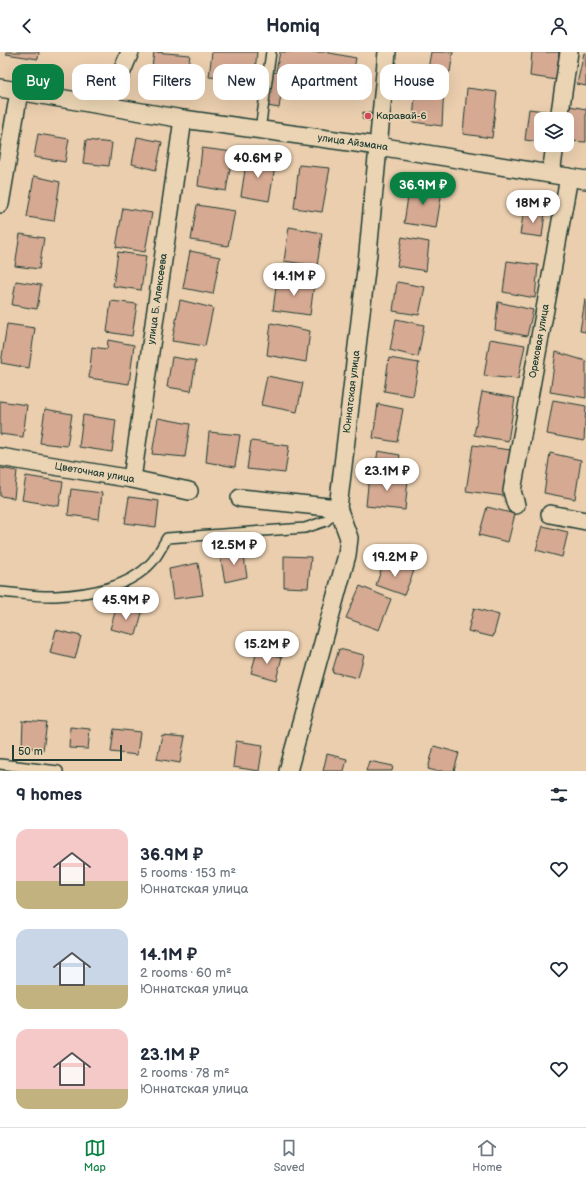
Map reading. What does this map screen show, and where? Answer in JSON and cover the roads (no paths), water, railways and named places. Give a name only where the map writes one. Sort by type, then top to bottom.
[{"type":"street","points":[[108,105],[130,52]]},
{"type":"street","name":"Юннатская улица","points":[[288,771],[346,555],[349,538],[338,508],[368,253],[387,52]]},
{"type":"street","points":[[560,112],[569,52]]},
{"type":"street","name":"улица Айзмана","points":[[0,88],[12,90]]},
{"type":"street","name":"улица Айзмана","points":[[64,98],[183,119],[378,146],[586,180]]},
{"type":"street","points":[[0,204],[19,100]]},
{"type":"street","name":"улица Б. Алексеева","points":[[132,479],[183,119]]},
{"type":"street","points":[[551,174],[554,152]]},
{"type":"street","name":"Ореховая улица","points":[[516,505],[512,491],[569,177]]},
{"type":"street","name":"Цветочная улица","points":[[0,457],[132,479],[189,491]]},
{"type":"street","points":[[240,498],[338,508]]},
{"type":"street","points":[[550,514],[586,521]]},
{"type":"lane","points":[[260,130],[270,52]]},
{"type":"lane","points":[[0,592],[54,596],[87,592],[115,586],[135,577],[153,561],[167,538],[305,528],[326,521],[338,508]]},
{"type":"lane","points":[[0,764],[58,771]]},
{"type":"place","name":"Каравай-6","points":[[368,116]]}]
